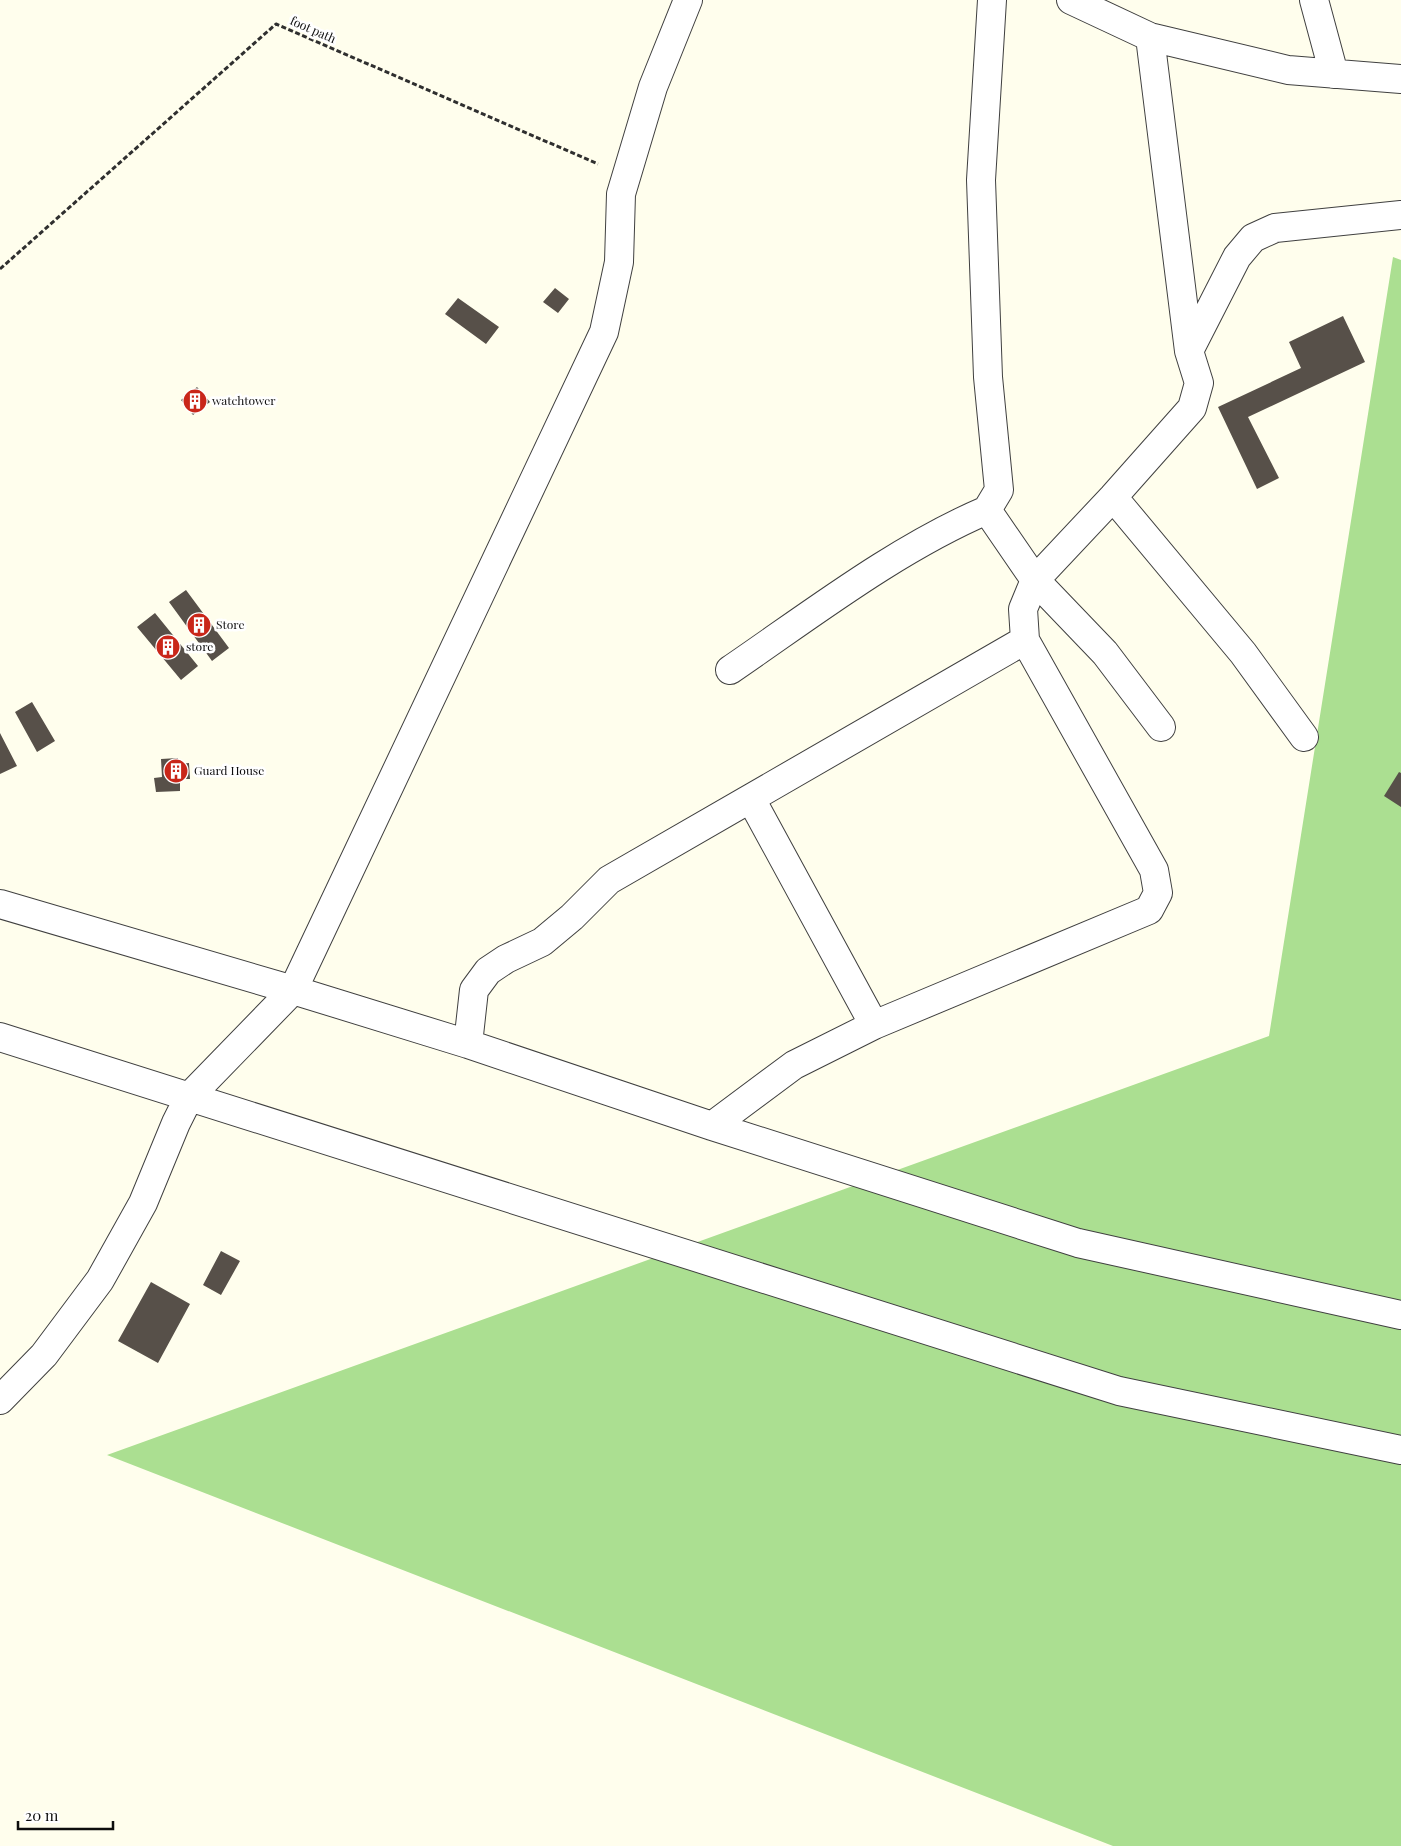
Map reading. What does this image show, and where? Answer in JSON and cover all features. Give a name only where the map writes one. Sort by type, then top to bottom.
[{"type":"street","points":[[0,1400],[44,1355],[100,1280],[143,1203],[176,1123],[189,1097],[293,990],[604,332],[619,262],[621,194],[653,87],[688,0]]},
{"type":"street","points":[[730,670],[904,552],[952,525],[988,510],[999,490],[988,377],[981,180],[992,0]]},
{"type":"street","points":[[1071,0],[1150,37],[1288,70],[1401,79]]},
{"type":"street","points":[[1314,0],[1334,74]]},
{"type":"street","points":[[712,1126],[794,1065],[874,1025],[1149,910],[1158,893],[1154,870],[1025,640],[1023,609],[1035,580],[1113,497],[1192,408],[1199,382],[1189,351],[1150,37]]},
{"type":"street","points":[[1189,351],[1237,257],[1253,238],[1275,228],[1401,215]]},
{"type":"street","points":[[1113,497],[1243,653],[1304,737]]},
{"type":"street","points":[[988,510],[1035,580],[1105,653],[1161,727]]},
{"type":"street","points":[[468,1044],[474,990],[488,971],[506,959],[542,942],[572,917],[609,880],[1025,640]]},
{"type":"street","points":[[751,799],[874,1025]]},
{"type":"street","points":[[0,904],[293,990],[468,1044],[712,1126],[1078,1243],[1401,1315]]},
{"type":"street","points":[[0,1037],[1119,1391],[1401,1450]]},
{"type":"path","name":"foot path","points":[[0,269],[276,24],[626,177]]},
{"type":"green space","points":[[1393,257],[1401,260],[1401,1846],[1113,1846],[107,1455],[1269,1036]]},
{"type":"building","points":[[555,288],[569,299],[558,313],[543,302]]},
{"type":"building","points":[[458,298],[499,327],[486,344],[445,314]]},
{"type":"building","points":[[1343,316],[1365,362],[1248,417],[1279,478],[1257,489],[1218,407],[1301,368],[1289,342]]},
{"type":"building","name":"watchtower","points":[[197,387],[210,402],[193,415],[181,400]]},
{"type":"building","name":"Store","points":[[186,590],[229,648],[212,661],[169,602]]},
{"type":"building","name":"store","points":[[155,613],[198,666],[181,680],[137,627]]},
{"type":"building","points":[[32,702],[55,741],[37,752],[15,712]]},
{"type":"building","points":[[0,733],[17,766],[0,774]]},
{"type":"building","name":"Guard House","points":[[178,758],[178,764],[189,763],[190,779],[180,779],[180,791],[156,792],[154,778],[162,777],[161,759]]},
{"type":"building","points":[[1399,772],[1401,773],[1401,807],[1384,796]]},
{"type":"building","points":[[221,1251],[240,1261],[221,1295],[203,1285]]},
{"type":"building","points":[[151,1282],[190,1304],[158,1363],[118,1341]]},
{"type":"place","name":"watchtower","points":[[195,401]]},
{"type":"place","name":"Store","points":[[199,625]]},
{"type":"place","name":"store","points":[[168,647]]},
{"type":"place","name":"Guard House","points":[[176,771]]}]
